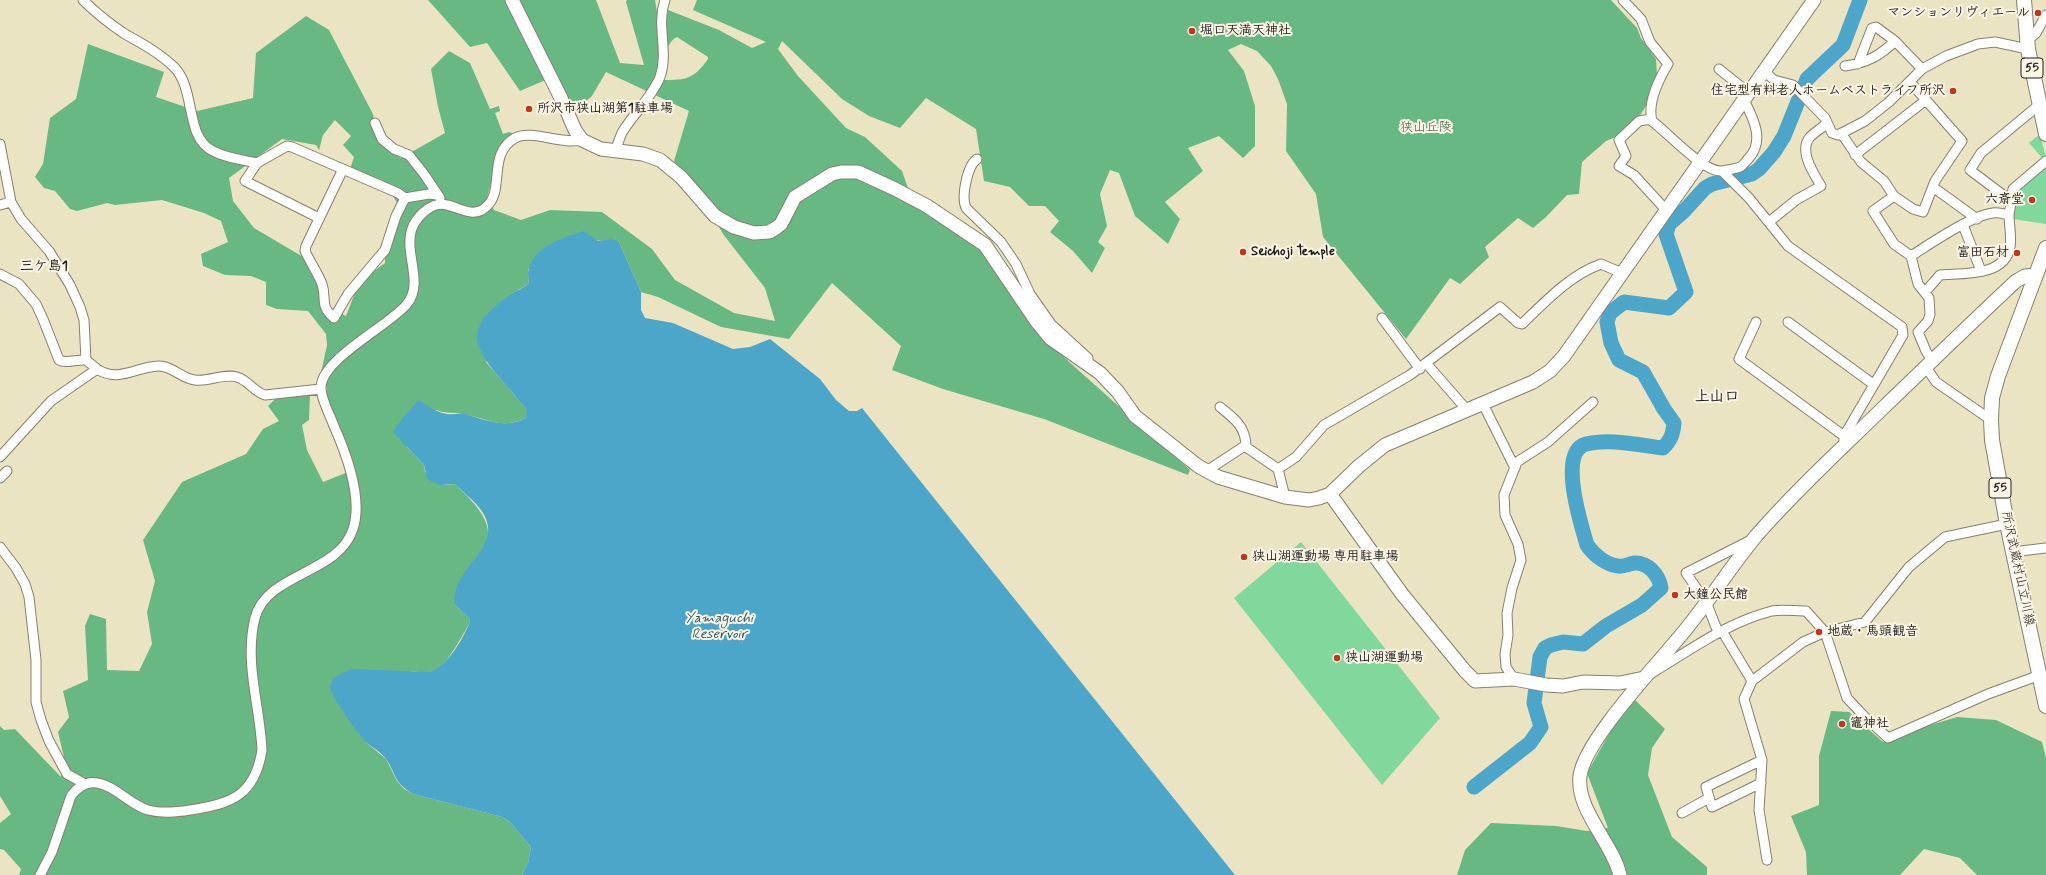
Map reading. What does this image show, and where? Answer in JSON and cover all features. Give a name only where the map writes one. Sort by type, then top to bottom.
[{"type":"main road","name":"55","points":[[2024,0],[2028,45],[2046,134]]},
{"type":"main road","name":"所沢武蔵村山立川線","points":[[2046,248],[1998,376],[1992,398],[1991,420],[1992,440],[2012,552],[2046,706]]},
{"type":"street","points":[[83,0],[103,18],[153,50],[179,72],[185,83],[199,138],[205,146],[213,152],[257,163]]},
{"type":"street","points":[[512,0],[561,98],[575,130],[582,140],[601,149],[643,154],[660,160],[681,177],[715,216],[734,228],[754,233],[769,232],[776,228],[780,224],[795,197],[832,174],[850,171],[865,174],[927,206],[985,246],[1045,332],[1057,343],[1110,383],[1135,416],[1205,472],[1234,483],[1285,497],[1309,500],[1330,494],[1359,466],[1385,445],[1533,382],[1550,371],[1564,356],[1814,0]]},
{"type":"street","points":[[615,151],[623,131],[652,92],[660,77],[663,63],[661,12],[665,0]]},
{"type":"street","points":[[1623,0],[1642,19],[1650,42],[1668,64],[1655,91],[1651,119]]},
{"type":"street","points":[[1764,71],[1774,80],[1793,85],[1825,118],[1832,133],[1834,135],[1841,134],[1865,121],[1910,82],[1922,69],[1946,56],[1978,44],[1995,42],[2028,45],[2046,15]]},
{"type":"street","points":[[1858,64],[1872,28],[1876,27],[1895,41],[1922,69]]},
{"type":"street","points":[[1845,66],[1858,64],[1883,52],[1895,41]]},
{"type":"street","points":[[1651,119],[1681,147],[1716,171],[1723,172],[1741,167],[1751,156],[1756,143],[1757,133],[1747,96],[1719,69]]},
{"type":"street","points":[[1841,134],[1865,166],[1884,181],[1894,196],[1913,209],[1923,212],[1935,181],[1962,140],[1910,82]]},
{"type":"street","points":[[1856,155],[1926,100]]},
{"type":"street","points":[[2011,201],[1970,170],[1981,153],[2040,105]]},
{"type":"street","points":[[1651,119],[1638,121],[1619,140],[1626,156],[1619,166],[1634,175],[1666,210]]},
{"type":"street","points":[[375,123],[382,139],[394,149],[409,155],[424,174],[437,195],[446,204],[464,211],[474,212],[488,206],[492,199],[501,154],[510,141],[522,135],[575,142],[582,140]]},
{"type":"street","points":[[1769,222],[1796,200],[1821,186],[1809,166],[1806,149],[1810,138],[1827,123]]},
{"type":"street","points":[[0,144],[11,202],[22,219],[49,251],[73,290],[84,320],[86,360]]},
{"type":"street","points":[[319,218],[245,181],[257,163],[287,146],[398,193],[405,198],[429,194],[437,195]]},
{"type":"street","points":[[977,159],[973,162],[966,183],[963,202],[966,208],[1001,242],[1016,264],[1030,294],[1044,316],[1088,358],[1088,365]]},
{"type":"street","points":[[1925,292],[1940,275],[1973,274],[1997,265],[2008,254],[2010,247],[2009,215],[2013,189],[2046,162]]},
{"type":"street","points":[[343,169],[305,251],[322,285],[326,312],[334,318],[348,294],[385,250],[396,216],[405,198]]},
{"type":"street","points":[[1723,172],[1749,198],[1788,246],[1902,327],[1904,332]]},
{"type":"street","points":[[1933,187],[1977,219]]},
{"type":"street","points":[[1894,196],[1873,211],[1894,244],[1911,256],[1918,284],[1929,298],[1930,314],[1928,321],[1918,332],[1904,332]]},
{"type":"street","points":[[0,205],[11,202]]},
{"type":"street","points":[[40,875],[52,852],[71,796],[76,790],[85,784],[97,783],[114,790],[147,810],[163,813],[223,804],[235,799],[244,791],[255,774],[260,763],[262,750],[251,659],[254,619],[258,608],[266,598],[278,588],[336,554],[353,531],[356,518],[353,488],[346,454],[321,389],[322,379],[329,368],[407,305],[413,296],[415,287],[410,244],[414,224],[427,209],[436,205],[446,204]]},
{"type":"street","points":[[1911,256],[1963,225],[1977,219],[1994,213],[2009,215]]},
{"type":"street","points":[[1963,225],[1981,271]]},
{"type":"street","points":[[1278,469],[1296,457],[1324,425],[1350,412],[1423,366],[1500,307],[1518,323],[1522,324],[1556,291],[1592,267],[1601,264],[1622,273]]},
{"type":"street","points":[[0,274],[16,281],[36,304],[44,319],[59,360],[66,362],[77,359],[86,360],[105,375],[121,375],[158,366],[165,367],[193,380],[201,381],[234,376],[240,378],[265,395],[321,389]]},
{"type":"street","points":[[1620,875],[1616,864],[1584,803],[1580,790],[1580,776],[1586,757],[1594,745],[1644,678],[1687,628],[1756,537],[1844,441],[1929,364],[2016,281],[2025,276],[2036,274]]},
{"type":"street","points":[[1382,318],[1423,366],[1467,410]]},
{"type":"street","points":[[1756,322],[1739,359],[1844,441]]},
{"type":"street","points":[[1788,322],[1873,384]]},
{"type":"street","points":[[1844,441],[1873,384],[1904,332]]},
{"type":"street","points":[[1918,332],[1936,382],[1991,420]]},
{"type":"street","points":[[0,457],[51,401],[97,369]]},
{"type":"street","points":[[1514,679],[1506,667],[1505,654],[1508,635],[1507,613],[1512,588],[1521,560],[1518,544],[1505,515],[1504,495],[1517,462],[1548,442],[1593,402]]},
{"type":"street","points":[[1483,404],[1515,468]]},
{"type":"street","points":[[1220,407],[1240,424],[1246,436],[1246,447],[1278,469],[1285,497]]},
{"type":"street","points":[[1205,472],[1246,445]]},
{"type":"street","points":[[0,478],[7,471]]},
{"type":"street","points":[[1330,494],[1402,594],[1470,677],[1475,681],[1514,679],[1546,686],[1563,686],[1583,682],[1620,683],[1644,678],[1720,632],[1773,611],[1806,611],[1825,632],[1847,698],[1862,716],[1888,738],[1988,694],[2040,674]]},
{"type":"street","points":[[1767,860],[1759,810],[1762,760],[1744,699],[1752,681],[1803,642],[1825,632],[1865,622],[1909,567],[1945,537],[2007,524]]},
{"type":"street","points":[[1752,681],[1720,632],[1706,602],[1686,572],[1756,537]]},
{"type":"street","points":[[0,547],[16,568],[25,584],[29,598],[36,660],[36,702],[48,741],[67,774],[85,784]]},
{"type":"street","points":[[2012,552],[2046,548]]},
{"type":"street","points":[[1761,783],[1712,807],[1706,787],[1762,760]]},
{"type":"street","points":[[1682,813],[1709,798]]},
{"type":"green space","name":"狭山丘陵","points":[[428,0],[596,0],[620,63],[644,65],[626,2],[627,0],[655,0],[658,18],[666,23],[668,10],[719,30],[752,48],[766,42],[693,10],[697,0],[1611,0],[1637,28],[1641,38],[1656,59],[1657,76],[1652,84],[1646,106],[1639,117],[1616,137],[1606,141],[1582,162],[1579,194],[1567,195],[1533,228],[1518,218],[1485,247],[1489,257],[1460,284],[1450,278],[1406,339],[1323,237],[1316,194],[1286,151],[1287,104],[1278,79],[1271,66],[1257,51],[1241,44],[1228,50],[1244,71],[1255,106],[1255,146],[1243,158],[1219,136],[1188,148],[1203,171],[1165,202],[1180,219],[1168,244],[1135,216],[1119,173],[1110,170],[1100,194],[1107,226],[1098,242],[1105,248],[1092,273],[1073,251],[1050,232],[1059,221],[1045,206],[1029,206],[1010,187],[984,181],[976,129],[926,98],[900,128],[869,116],[842,99],[782,41],[778,49],[798,76],[846,128],[865,137],[902,171],[908,188],[955,222],[991,257],[1038,334],[1190,470],[1188,475],[1044,419],[943,389],[892,370],[901,346],[832,283],[789,339],[721,327],[658,297],[641,292],[619,242],[592,239],[528,269],[529,284],[518,290],[486,362],[528,411],[526,418],[509,423],[501,423],[463,414],[436,410],[407,447],[424,465],[425,472],[445,485],[455,484],[470,499],[483,517],[487,526],[488,536],[485,546],[478,556],[455,605],[469,618],[470,622],[445,662],[437,670],[431,672],[412,671],[350,720],[368,744],[386,759],[397,781],[404,789],[413,794],[502,817],[509,821],[531,847],[528,863],[522,875],[19,875],[21,869],[4,850],[0,849],[0,823],[11,814],[0,796],[0,726],[4,730],[15,729],[61,777],[64,757],[58,732],[69,717],[63,691],[88,680],[85,626],[90,614],[106,619],[107,670],[139,671],[152,644],[147,612],[155,581],[143,540],[182,482],[246,454],[263,429],[279,421],[268,406],[279,395],[310,394],[309,420],[302,425],[307,450],[323,482],[348,472],[326,400],[327,388],[319,382],[327,345],[326,334],[308,311],[277,309],[266,305],[266,282],[251,276],[225,275],[203,266],[201,254],[228,242],[221,221],[204,213],[162,200],[115,205],[107,203],[77,211],[70,209],[55,191],[44,188],[35,177],[43,164],[50,118],[76,99],[88,44],[164,72],[156,97],[197,111],[253,98],[256,53],[306,16],[329,30],[373,114],[376,135],[401,158],[445,133],[438,107],[431,69],[449,51],[470,63],[490,109],[499,106],[500,111],[495,113],[503,134],[509,132],[515,134],[501,145],[487,198],[494,210],[521,220],[550,210],[602,212],[652,249],[675,280],[734,313],[775,321],[765,288],[723,234],[697,189],[674,161],[689,111],[606,72],[592,96],[577,109],[569,105],[557,75],[520,91],[487,43],[470,47]],"holes":[[[677,37],[708,57],[708,59],[698,71],[689,77],[678,80],[663,80],[667,50],[672,40]],[[335,120],[351,136],[343,145],[354,157],[350,169],[382,180],[398,204],[385,232],[385,263],[359,282],[346,316],[322,304],[315,264],[254,228],[233,201],[229,178],[282,139],[316,145],[319,150],[323,135]]]},
{"type":"green space","points":[[2040,134],[2045,154],[2043,159],[2029,143]]},
{"type":"green space","points":[[2046,167],[2046,224],[2013,219],[2017,192]]},
{"type":"green space","name":"狭山湖運動場","points":[[1301,542],[1440,718],[1382,785],[1234,598]]},
{"type":"green space","points":[[1635,700],[1665,729],[1652,748],[1648,775],[1672,837],[1707,867],[1707,875],[1457,875],[1465,850],[1491,823],[1556,826],[1587,831],[1608,828],[1587,773],[1610,732]]},
{"type":"green space","points":[[1831,711],[1849,712],[1883,742],[1888,738],[1957,717],[1996,720],[2042,742],[2046,758],[2046,875],[1977,875],[1960,858],[1924,849],[1900,875],[1807,875],[1806,852],[1791,816],[1819,805],[1819,756]]},
{"type":"water","name":"Yamaguchi Reservoir","points":[[584,231],[598,241],[612,239],[619,242],[641,292],[641,310],[645,318],[673,323],[733,349],[750,347],[770,339],[820,379],[836,400],[849,411],[857,411],[862,408],[1235,875],[522,875],[528,863],[531,847],[509,821],[502,817],[413,794],[402,786],[384,757],[367,743],[352,724],[335,699],[330,687],[333,678],[351,669],[431,672],[437,669],[449,658],[459,644],[470,622],[469,618],[455,605],[456,592],[460,580],[482,548],[487,537],[488,526],[480,509],[455,484],[440,485],[427,478],[424,465],[393,432],[401,420],[419,400],[443,413],[465,414],[488,421],[511,423],[526,418],[527,410],[484,358],[478,344],[478,330],[486,316],[502,301],[529,284],[528,270],[533,260],[544,248],[568,236]]},
{"type":"waterway","points":[[1474,787],[1530,743],[1541,727],[1534,703],[1540,657],[1545,648],[1563,642],[1583,644],[1606,626],[1642,605],[1661,588],[1658,578],[1648,567],[1639,563],[1622,566],[1609,564],[1593,552],[1587,545],[1574,491],[1572,475],[1573,461],[1578,450],[1586,444],[1595,442],[1614,442],[1663,448],[1670,439],[1673,430],[1674,423],[1664,409],[1643,372],[1619,360],[1611,343],[1607,322],[1610,313],[1624,302],[1669,308],[1686,292],[1666,234],[1669,224],[1684,211],[1705,188],[1712,184],[1752,174],[1759,169],[1774,152],[1784,136],[1807,79],[1843,45],[1860,0]]},
{"type":"place","name":"マンションリヴィエール","points":[[2038,13]]},
{"type":"place","name":"堀口天満天神社","points":[[1192,31]]},
{"type":"place","name":"住宅型有料老人ホームベストライフ所沢","points":[[1953,91]]},
{"type":"place","name":"所沢市狭山湖第1駐車場","points":[[529,109]]},
{"type":"place","name":"六斎堂","points":[[2032,200]]},
{"type":"place","name":"Seichoji Temple","points":[[1243,252]]},
{"type":"place","name":"富田石材","points":[[2017,253]]},
{"type":"place","name":"狭山湖運動場 専用駐車場","points":[[1244,557]]},
{"type":"place","name":"大鐘公民館","points":[[1675,595]]},
{"type":"place","name":"地蔵・馬頭観音","points":[[1819,632]]},
{"type":"place","name":"狭山湖運動場","points":[[1337,658]]},
{"type":"place","name":"竈神社","points":[[1842,724]]},
{"type":"district","name":"三ケ島1","points":[[44,267]]},
{"type":"district","name":"上山口","points":[[1717,398]]}]
